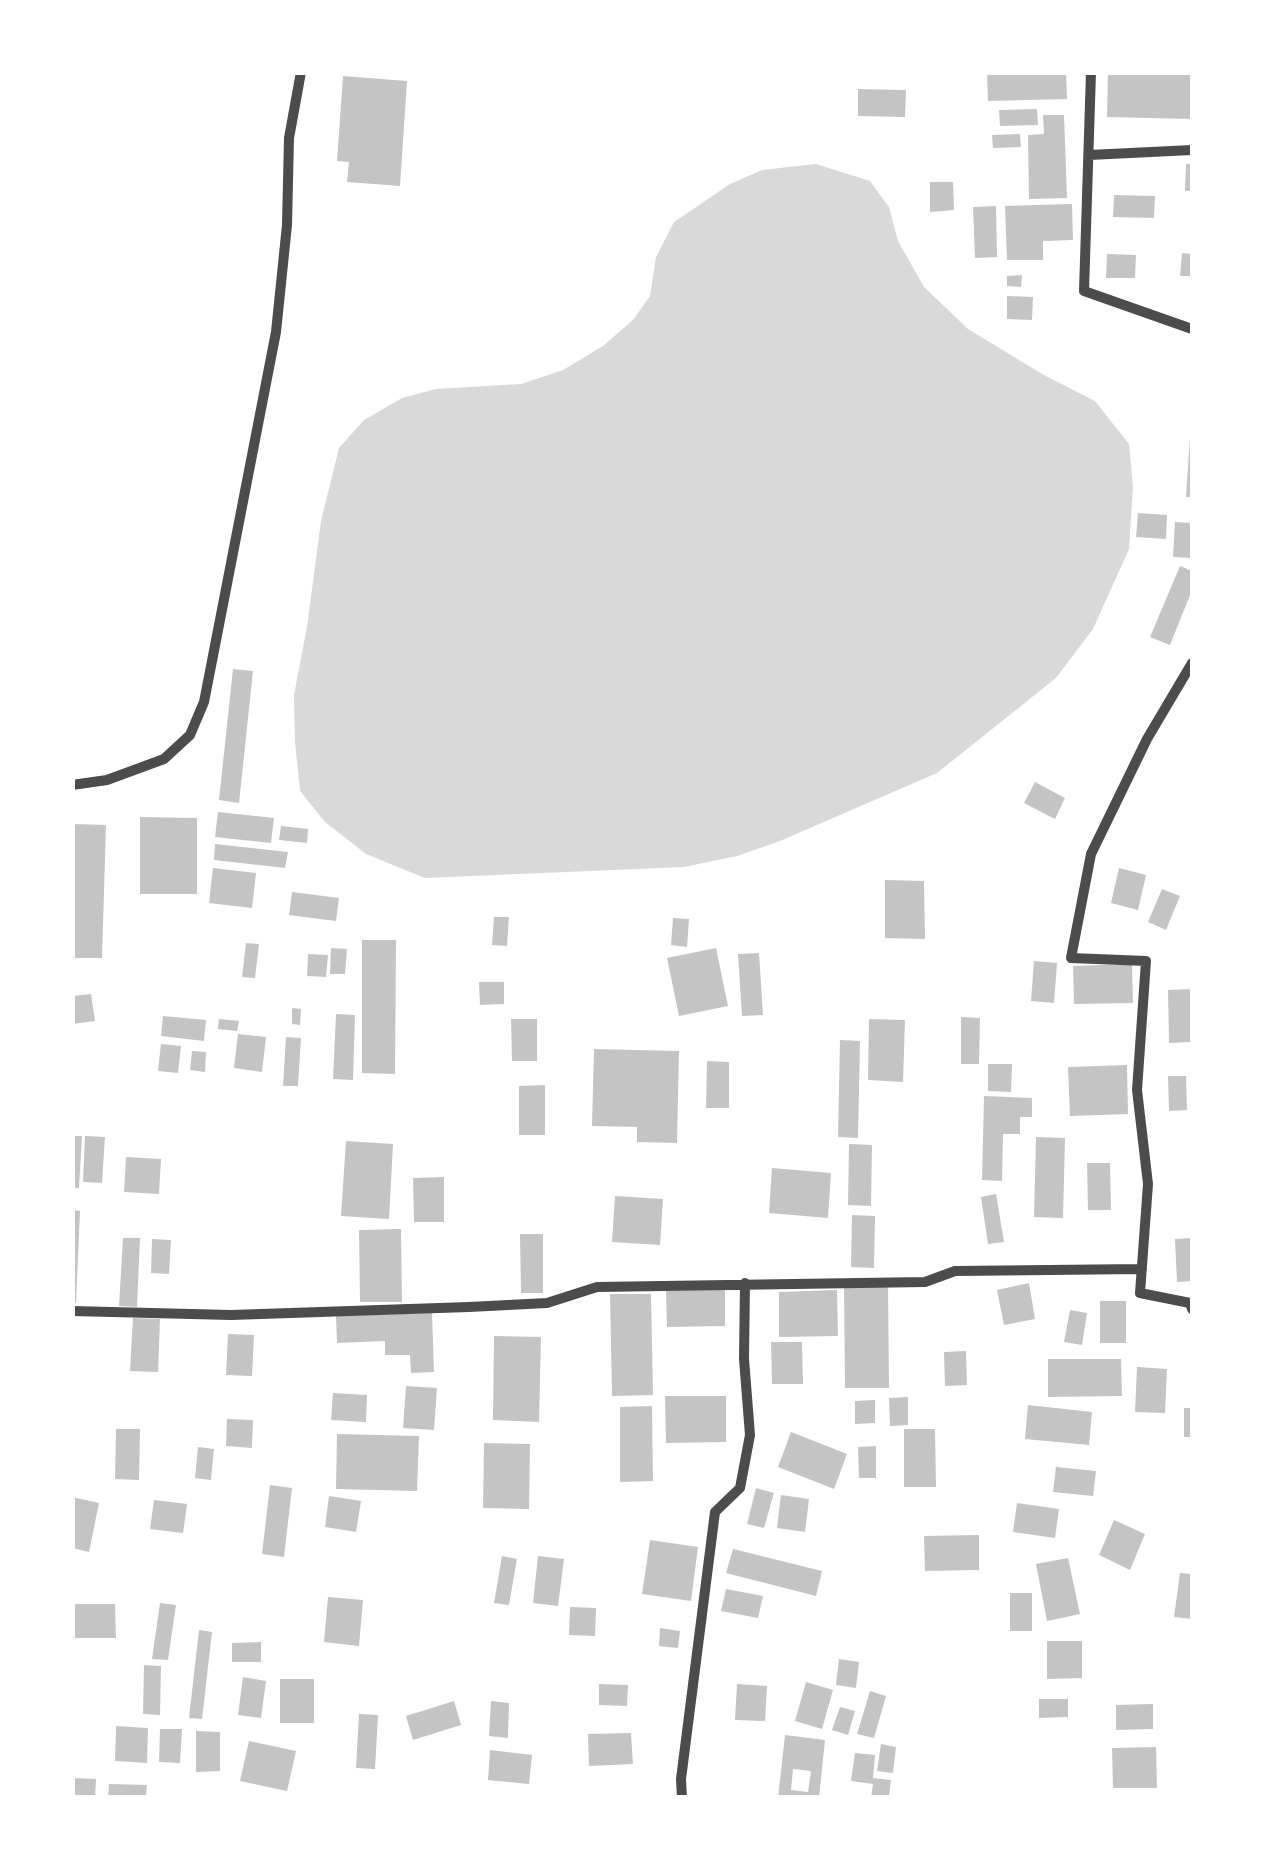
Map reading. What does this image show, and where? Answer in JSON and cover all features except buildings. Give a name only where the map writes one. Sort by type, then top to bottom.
[{"type":"street","points":[[72,785],[107,780],[164,758],[190,736],[204,702],[276,332],[287,225],[289,138],[301,72]]},
{"type":"street","points":[[1092,72],[1084,290],[1192,329]]},
{"type":"street","points":[[1089,155],[1192,150]]},
{"type":"street","points":[[1192,662],[1148,739],[1091,854],[1070,958],[1146,961],[1137,1090],[1148,1184],[1140,1292],[1190,1303],[1192,1309]]},
{"type":"street","points":[[72,1311],[231,1315],[469,1307],[547,1303],[597,1288],[925,1282],[954,1271],[1142,1270]]},
{"type":"street","points":[[682,1798],[680,1779],[716,1512],[740,1488],[750,1435],[744,1360],[745,1284]]},
{"type":"shaded area","points":[[816,164],[870,181],[889,207],[898,241],[924,287],[968,329],[1095,401],[1129,444],[1133,487],[1129,549],[1093,629],[1056,678],[937,773],[737,856],[684,867],[425,878],[366,854],[325,822],[300,791],[295,742],[294,695],[321,521],[339,448],[364,420],[402,398],[436,389],[521,384],[563,370],[603,346],[633,320],[650,296],[656,257],[674,222],[730,184],[762,170]]}]
